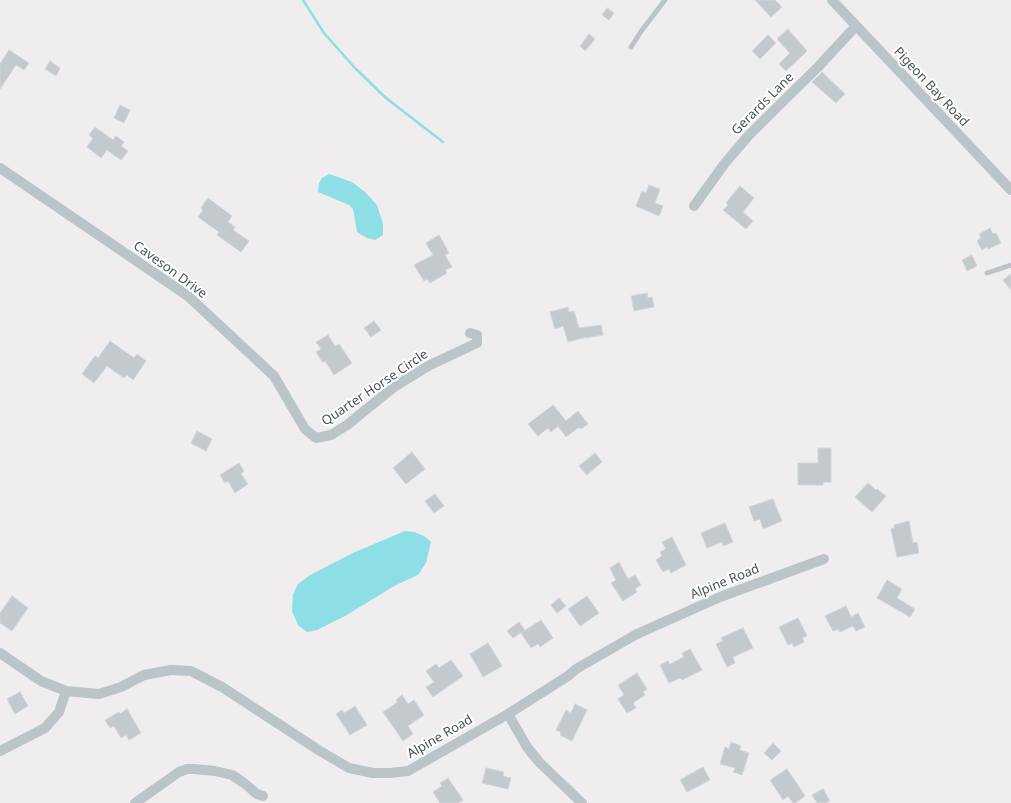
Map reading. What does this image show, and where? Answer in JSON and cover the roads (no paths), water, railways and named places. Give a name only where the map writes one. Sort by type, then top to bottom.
[{"type":"street","name":"Pigeon Bay Road","points":[[832,0],[1011,190]]},
{"type":"street","name":"Gerards Lane","points":[[694,206],[725,163],[750,134],[818,67],[856,26]]},
{"type":"street","name":"Caveson Drive","points":[[0,168],[188,296],[274,376],[305,429],[316,438]]},
{"type":"street","name":"Quarter Horse Circle","points":[[316,438],[331,435],[347,425],[394,387],[430,365],[477,343],[477,335],[470,332]]},
{"type":"street","name":"Alpine Road","points":[[0,653],[41,681],[66,691],[99,694],[121,687],[144,675],[171,670],[191,671],[222,687],[320,751],[349,768],[374,773],[408,771],[508,714],[568,676],[576,669],[644,631],[720,597],[824,559]]},
{"type":"street","points":[[0,750],[45,728],[59,712],[66,691]]},
{"type":"street","points":[[508,714],[540,763],[582,803]]},
{"type":"street","points":[[135,803],[179,772],[187,769],[209,770],[232,775],[257,794],[263,796]]},
{"type":"lane","points":[[631,47],[642,30],[666,0]]},
{"type":"lane","points":[[987,273],[1011,265]]},
{"type":"water","points":[[329,174],[352,182],[365,192],[377,205],[383,224],[383,235],[375,240],[367,238],[357,232],[353,209],[349,205],[318,192],[319,183],[322,178]]},
{"type":"water","points":[[405,531],[414,532],[424,536],[431,542],[426,563],[418,575],[396,585],[345,616],[317,630],[307,632],[298,625],[292,611],[293,594],[298,584],[310,575],[355,552]]},
{"type":"waterway","points":[[303,0],[324,33],[355,68],[386,98],[443,142]]}]
